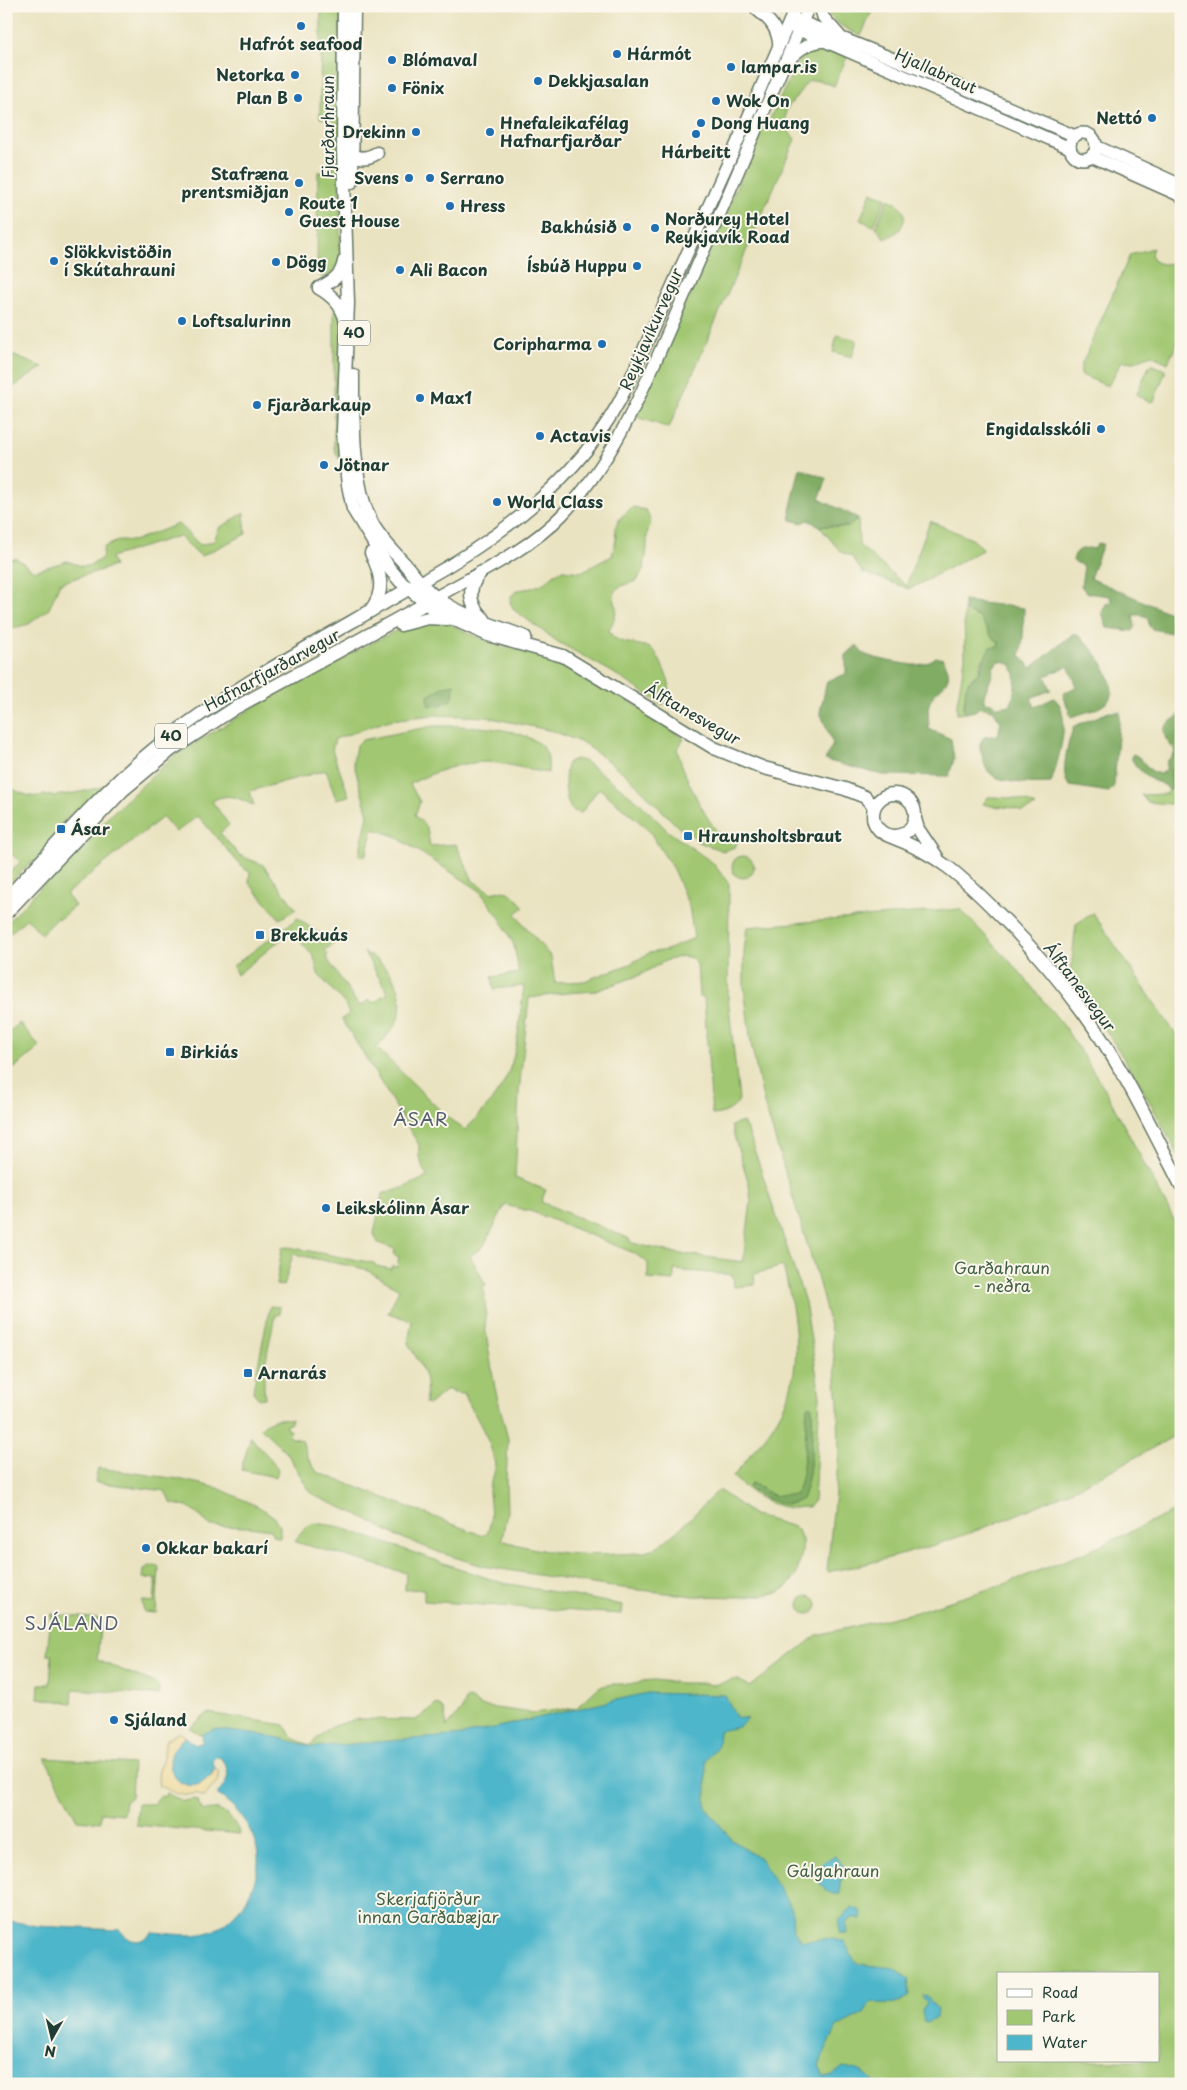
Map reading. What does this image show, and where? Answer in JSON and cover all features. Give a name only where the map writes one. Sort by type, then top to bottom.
[{"type":"main road","name":"Fjarðarhraun","points":[[344,6],[343,130],[346,244],[344,432],[348,484],[354,509],[389,568],[414,584],[432,600]]},
{"type":"main road","name":"Fjarðarhraun","points":[[354,6],[354,416],[360,485],[363,501],[373,526],[414,584]]},
{"type":"main road","name":"Reykjavíkurvegur","points":[[432,600],[526,545],[561,516],[578,497],[605,460],[642,390],[784,65],[795,24],[796,6]]},
{"type":"main road","name":"Reykjavíkurvegur","points":[[414,584],[468,553],[523,512],[578,461],[618,408],[779,46],[809,6]]},
{"type":"main road","points":[[820,6],[823,17],[840,36]]},
{"type":"main road","points":[[757,10],[773,23],[778,34],[779,46]]},
{"type":"main road","name":"Hjallabraut","points":[[795,24],[840,36],[1075,136]]},
{"type":"main road","name":"Hjallabraut","points":[[795,24],[826,41],[1070,148]]},
{"type":"main road","points":[[784,65],[801,48],[812,43],[826,41]]},
{"type":"main road","points":[[343,130],[348,147],[353,155],[368,157],[377,153]]},
{"type":"main road","points":[[1086,133],[1091,135],[1095,140],[1094,152],[1084,159],[1077,157],[1070,148],[1075,136],[1086,133]]},
{"type":"main road","points":[[1094,152],[1181,185]]},
{"type":"main road","points":[[1094,152],[1181,196]]},
{"type":"main road","points":[[346,244],[341,271],[329,284],[318,288],[336,301],[342,308],[346,329]]},
{"type":"main road","points":[[354,509],[358,526],[380,575],[378,596],[369,613]]},
{"type":"main road","points":[[480,573],[472,586],[471,602],[488,623]]},
{"type":"main road","points":[[312,665],[410,603],[414,584]]},
{"type":"main road","name":"Hafnarfjarðarvegur","points":[[6,899],[96,801],[163,741],[224,699],[369,613],[414,584]]},
{"type":"main road","name":"Hafnarfjarðarvegur","points":[[6,913],[122,791],[171,750],[235,708],[432,600]]},
{"type":"main road","name":"Álftanesvegur","points":[[432,600],[556,649],[563,656],[714,748],[764,768],[845,789],[865,797],[874,807]]},
{"type":"main road","name":"Álftanesvegur","points":[[432,600],[460,623],[488,635],[563,656]]},
{"type":"main road","points":[[312,665],[334,658],[415,620],[433,617],[445,618],[460,623]]},
{"type":"main road","name":"Álftanesvegur","points":[[816,781],[889,794],[896,793],[909,799],[915,809],[915,819],[923,838],[938,859]]},
{"type":"main road","points":[[889,794],[877,801],[874,807],[874,823],[882,833],[888,836],[896,836],[908,831],[915,819]]},
{"type":"main road","name":"Álftanesvegur","points":[[888,836],[912,845],[938,859],[966,881],[1020,936],[1084,1013],[1116,1063],[1181,1185]]},
{"type":"green space","points":[[321,6],[341,6],[340,265],[327,277],[321,277],[317,270],[318,172],[332,172],[333,119],[320,118]]},
{"type":"green space","points":[[824,6],[874,6],[861,36],[835,21]]},
{"type":"green space","points":[[822,47],[847,57],[834,86],[819,80],[808,81],[786,110],[785,127],[795,139],[669,428],[637,417],[641,400],[762,130],[769,121],[800,57],[812,48]]},
{"type":"green space","points":[[871,192],[886,198],[874,226],[860,220]]},
{"type":"green space","points":[[888,199],[899,205],[903,210],[904,221],[899,230],[884,238],[876,227]]},
{"type":"green space","points":[[1153,248],[1151,254],[1155,262],[1162,264],[1181,263],[1181,334],[1168,363],[1151,355],[1134,362],[1122,361],[1108,386],[1081,375],[1081,366],[1130,255]]},
{"type":"green space","points":[[337,307],[341,314],[339,459],[334,448],[334,310]]},
{"type":"green space","points":[[837,335],[857,340],[852,357],[833,352]]},
{"type":"green space","points":[[6,353],[43,367],[6,392]]},
{"type":"green space","points":[[1152,365],[1165,370],[1165,373],[1154,401],[1151,402],[1138,396],[1137,393],[1149,366]]},
{"type":"green space","points":[[800,468],[827,479],[819,499],[858,518],[848,527],[819,526],[808,520],[802,523],[791,520],[790,511]]},
{"type":"green space","points":[[633,507],[646,510],[651,522],[647,534],[644,568],[637,581],[623,585],[615,592],[616,613],[609,630],[612,636],[623,642],[649,648],[656,653],[669,685],[669,693],[663,705],[612,672],[558,642],[514,610],[510,602],[511,596],[518,590],[532,588],[544,583],[563,570],[581,572],[612,556],[616,539],[615,528],[620,518]]},
{"type":"green space","points":[[244,513],[246,534],[201,556],[179,536],[111,557],[114,566],[60,583],[49,609],[29,624],[6,630],[6,559],[16,558],[34,571],[67,561],[81,566],[90,566],[102,558],[104,547],[121,540],[133,541],[178,524],[200,545],[214,541],[219,528]]},
{"type":"green space","points":[[858,518],[859,545],[906,586],[930,521],[972,539],[984,549],[910,589],[862,572],[852,557],[841,552],[819,526],[848,527]]},
{"type":"green space","points":[[1099,543],[1103,544],[1090,578],[1181,618],[1181,635],[1152,629],[1149,626],[1148,617],[1141,615],[1133,615],[1135,627],[1133,631],[1107,628],[1102,612],[1106,604],[1111,602],[1110,596],[1087,593],[1081,586],[1084,566],[1073,561],[1077,552],[1083,549],[1094,549]]},
{"type":"green space","points":[[964,601],[1024,608],[1023,638],[1020,655],[1031,668],[1074,633],[1088,644],[1108,674],[1111,694],[1108,701],[1100,707],[1085,713],[1071,717],[1063,694],[1077,686],[1068,666],[1045,676],[1051,690],[1031,698],[1035,707],[1054,698],[1060,705],[1063,715],[1060,752],[1051,783],[1010,781],[995,777],[988,771],[980,750],[980,743],[984,737],[998,735],[1001,722],[993,710],[980,707],[975,711],[966,713],[963,709],[968,683],[979,672],[990,647],[999,646],[999,642],[992,637],[980,618],[964,610]],"holes":[[[998,661],[1006,662],[1014,671],[1014,692],[1011,705],[997,707],[991,703],[984,702],[984,698],[993,668]]]},
{"type":"green space","points":[[964,610],[980,618],[992,637],[999,642],[999,646],[982,660],[978,673],[968,682],[963,709],[966,713],[957,714],[957,703],[965,658]]},
{"type":"green space","points":[[444,621],[500,646],[532,653],[591,674],[684,739],[677,749],[689,783],[709,820],[722,838],[735,835],[739,839],[735,847],[723,851],[696,841],[697,839],[686,831],[684,833],[628,776],[585,744],[553,731],[487,717],[433,715],[390,720],[335,739],[332,750],[349,796],[336,799],[326,770],[250,791],[254,806],[234,797],[223,797],[212,801],[229,825],[220,833],[239,855],[263,865],[296,909],[280,919],[249,883],[250,872],[243,868],[198,816],[176,832],[163,817],[66,894],[75,906],[59,919],[58,917],[41,934],[27,918],[6,937],[6,924],[53,874],[81,852],[107,818],[174,756],[303,677],[404,627]]},
{"type":"green space","points":[[857,645],[864,654],[899,663],[918,665],[936,657],[943,659],[949,674],[945,684],[932,697],[928,716],[929,729],[951,739],[954,759],[949,776],[882,775],[825,760],[833,744],[820,712],[827,681],[846,674],[846,655]]},
{"type":"green space","points":[[454,684],[453,698],[448,702],[434,706],[428,705],[428,696],[444,686]]},
{"type":"green space","points":[[1109,712],[1120,712],[1114,786],[1109,792],[1070,786],[1065,775],[1065,766],[1067,748],[1074,726]]},
{"type":"green space","points":[[1180,714],[1181,786],[1177,780],[1176,768],[1171,769],[1172,789],[1169,790],[1143,773],[1136,766],[1131,756],[1133,754],[1137,756],[1156,773],[1161,774],[1166,770],[1167,761],[1174,754],[1175,750],[1165,737],[1165,729]]},
{"type":"green space","points":[[433,726],[478,727],[512,732],[528,737],[539,744],[547,754],[548,773],[502,764],[477,762],[447,769],[410,784],[420,802],[415,815],[427,828],[430,846],[456,844],[473,881],[492,893],[503,891],[510,893],[524,907],[515,914],[551,957],[555,983],[584,981],[630,964],[649,953],[667,950],[694,938],[689,906],[673,869],[648,829],[599,788],[581,813],[572,809],[568,802],[565,784],[568,762],[576,759],[584,761],[597,770],[639,802],[669,832],[713,863],[729,884],[728,997],[739,1100],[737,1104],[727,1111],[712,1115],[704,997],[699,997],[697,964],[692,958],[682,956],[665,961],[640,975],[596,991],[529,998],[519,1092],[515,1178],[546,1190],[541,1202],[628,1238],[632,1243],[675,1253],[743,1262],[751,1202],[749,1184],[731,1126],[743,1122],[748,1131],[805,1302],[820,1396],[814,1500],[809,1507],[793,1508],[776,1505],[760,1498],[733,1477],[777,1419],[786,1401],[792,1382],[796,1344],[792,1304],[783,1266],[754,1274],[755,1285],[734,1287],[733,1275],[674,1270],[674,1281],[648,1279],[648,1263],[634,1253],[533,1212],[505,1205],[483,1247],[470,1256],[486,1285],[483,1287],[486,1311],[485,1327],[495,1388],[508,1439],[507,1511],[502,1540],[545,1551],[575,1554],[604,1555],[645,1552],[653,1549],[670,1537],[719,1490],[754,1515],[794,1527],[798,1530],[802,1540],[802,1552],[796,1576],[787,1587],[779,1592],[743,1597],[694,1596],[605,1586],[483,1566],[441,1553],[397,1536],[359,1515],[315,1496],[307,1487],[287,1453],[261,1428],[274,1420],[291,1419],[290,1424],[286,1425],[287,1430],[290,1430],[289,1437],[302,1440],[308,1458],[317,1472],[481,1535],[487,1534],[491,1518],[489,1489],[495,1468],[490,1447],[464,1394],[454,1393],[447,1389],[430,1404],[425,1403],[425,1378],[408,1343],[412,1321],[388,1313],[399,1289],[365,1269],[293,1254],[284,1286],[276,1285],[282,1248],[288,1247],[374,1263],[376,1266],[391,1269],[392,1266],[397,1267],[399,1257],[394,1255],[395,1249],[378,1243],[374,1234],[382,1194],[400,1189],[427,1177],[419,1157],[419,1145],[342,1019],[349,1014],[345,1004],[318,974],[314,957],[291,931],[237,975],[233,966],[298,918],[316,932],[339,940],[325,950],[328,955],[326,957],[359,1006],[370,1000],[374,1003],[388,993],[364,952],[373,957],[388,971],[398,988],[400,998],[398,1019],[377,1048],[447,1117],[465,1130],[488,1105],[500,1089],[515,1052],[524,986],[494,989],[492,977],[519,973],[514,945],[500,918],[479,890],[393,835],[373,829],[365,857],[359,855],[368,815],[353,761],[356,746],[362,740]]},
{"type":"green space","points":[[1176,768],[1181,786],[1181,805],[1147,802],[1141,795],[1167,794],[1172,789],[1171,769]]},
{"type":"green space","points":[[108,785],[79,814],[68,817],[57,831],[56,839],[6,888],[6,877],[20,862],[6,849],[6,786],[30,796],[44,794],[44,796],[52,796]]},
{"type":"green space","points":[[988,797],[1025,801],[1036,806],[1022,812],[1013,808],[983,804]]},
{"type":"green space","points":[[743,856],[751,859],[754,867],[751,875],[743,878],[735,875],[732,867],[735,859]]},
{"type":"green space","name":"Garðahraun - neðra","points":[[960,909],[1018,970],[1063,1025],[1103,1086],[1181,1233],[1181,1432],[1096,1478],[1010,1517],[921,1549],[875,1562],[827,1572],[839,1453],[838,1404],[831,1330],[817,1276],[764,1103],[751,1044],[744,987],[744,952],[747,927]]},
{"type":"green space","points":[[1093,913],[1181,1042],[1181,1161],[1129,1067],[1101,1022],[1070,979],[1076,924]]},
{"type":"green space","points":[[20,1023],[40,1047],[12,1070],[6,1063],[6,1034]]},
{"type":"green space","points":[[270,1306],[280,1307],[279,1314],[275,1315],[267,1356],[264,1377],[265,1398],[259,1399],[253,1392]]},
{"type":"green space","points":[[809,1405],[812,1407],[811,1454],[808,1479],[802,1499],[789,1504],[776,1502],[750,1489],[751,1483],[776,1496],[796,1494],[802,1475],[807,1407]]},
{"type":"green space","points":[[251,1436],[276,1466],[278,1471],[276,1477],[241,1470]]},
{"type":"green space","points":[[98,1468],[178,1479],[218,1488],[259,1507],[273,1516],[280,1526],[280,1538],[273,1536],[271,1530],[250,1527],[211,1526],[190,1508],[171,1503],[165,1491],[95,1482]]},
{"type":"green space","name":"Gálgahraun","points":[[1181,1508],[1181,2084],[6,2084],[6,1924],[131,1944],[177,1937],[216,1934],[238,1915],[255,1888],[260,1853],[231,1772],[206,1738],[190,1728],[208,1713],[285,1725],[292,1738],[310,1745],[329,1728],[346,1722],[361,1719],[416,1720],[437,1704],[444,1710],[447,1727],[461,1711],[465,1700],[469,1698],[480,1706],[533,1713],[576,1708],[599,1687],[613,1684],[636,1684],[654,1680],[713,1685],[737,1679],[750,1687],[817,1635],[912,1613],[1005,1584],[1096,1548]]},
{"type":"green space","points":[[314,1523],[336,1526],[499,1582],[623,1605],[622,1614],[424,1601],[424,1589],[405,1590],[406,1573],[295,1542],[303,1530]]},
{"type":"green space","points":[[148,1566],[157,1566],[159,1569],[156,1613],[144,1612],[142,1601],[154,1602],[156,1579],[143,1578],[144,1570]]},
{"type":"green space","points":[[804,1596],[812,1596],[817,1601],[815,1612],[804,1614],[799,1609],[799,1601]]},
{"type":"green space","points":[[51,1614],[101,1619],[97,1660],[155,1683],[159,1686],[159,1695],[73,1689],[72,1703],[38,1698],[39,1684],[50,1684],[52,1655],[47,1655]]},
{"type":"green space","points":[[45,1758],[133,1764],[131,1797],[125,1802],[123,1814],[101,1812],[100,1822],[77,1820]]},
{"type":"green space","points":[[166,1793],[183,1801],[196,1799],[203,1811],[215,1809],[221,1811],[230,1818],[240,1834],[136,1825],[138,1804],[153,1804],[160,1796],[164,1797]]},
{"type":"sand","points":[[179,1732],[186,1737],[179,1742],[211,1777],[215,1768],[219,1773],[219,1779],[205,1796],[202,1797],[196,1793],[180,1795],[159,1786],[158,1774],[164,1753],[165,1741]]},
{"type":"water","name":"Skerjafjörður innan Garðabæjar","points":[[647,1693],[725,1695],[736,1717],[747,1719],[739,1727],[719,1731],[718,1745],[706,1760],[706,1808],[732,1840],[760,1858],[792,1909],[793,1931],[802,1941],[833,1938],[844,1941],[857,1964],[895,1968],[908,1979],[910,1995],[905,1999],[896,2003],[871,2002],[864,2013],[837,2027],[819,2065],[824,2077],[833,2075],[843,2067],[865,2073],[874,2084],[6,2084],[6,1920],[36,1926],[120,1930],[127,1938],[140,1941],[152,1932],[188,1935],[209,1932],[231,1919],[248,1897],[257,1871],[256,1845],[246,1822],[230,1804],[217,1794],[228,1776],[226,1767],[220,1757],[216,1757],[212,1761],[215,1768],[205,1780],[195,1785],[185,1784],[177,1779],[171,1770],[170,1759],[175,1748],[186,1737],[195,1745],[203,1742],[202,1734],[214,1729],[275,1737],[314,1747],[463,1735]]},
{"type":"water","points":[[835,1855],[846,1870],[840,1883],[840,1894],[830,1893],[822,1887],[816,1873],[816,1868]]},
{"type":"water","points":[[852,1907],[861,1911],[862,1919],[853,1918],[846,1923],[847,1934],[839,1933],[839,1921]]},
{"type":"water","points":[[922,1996],[927,1996],[937,2009],[936,2018],[927,2023],[924,2022],[922,2011],[927,2002]]},
{"type":"place","name":"Hafrót seafood","points":[[301,26]]},
{"type":"place","name":"Hármót","points":[[617,54]]},
{"type":"place","name":"Blómaval","points":[[392,60]]},
{"type":"place","name":"lampar.is","points":[[731,67]]},
{"type":"place","name":"Netorka","points":[[295,75]]},
{"type":"place","name":"Dekkjasalan","points":[[538,81]]},
{"type":"place","name":"Fönix","points":[[392,88]]},
{"type":"place","name":"Plan B","points":[[298,98]]},
{"type":"place","name":"Wok On","points":[[716,101]]},
{"type":"place","name":"Nettó","points":[[1152,118]]},
{"type":"place","name":"Dong Huang","points":[[701,123]]},
{"type":"place","name":"Drekinn","points":[[416,132]]},
{"type":"place","name":"Hnefaleikafélag Hafnarfjarðar","points":[[490,132]]},
{"type":"place","name":"Hárbeitt","points":[[696,134]]},
{"type":"place","name":"Svens","points":[[409,178]]},
{"type":"place","name":"Serrano","points":[[430,178]]},
{"type":"place","name":"Stafræna prentsmiðjan","points":[[299,183]]},
{"type":"place","name":"Hress","points":[[450,206]]},
{"type":"place","name":"Route 1 Guest House","points":[[289,212]]},
{"type":"place","name":"Bakhúsið","points":[[627,227]]},
{"type":"place","name":"Norðurey Hotel Reykjavík Road","points":[[655,228]]},
{"type":"place","name":"Slökkvistöðin í Skútahrauni","points":[[54,261]]},
{"type":"place","name":"Dögg","points":[[276,262]]},
{"type":"place","name":"Ísbúð Huppu","points":[[637,266]]},
{"type":"place","name":"Ali Bacon","points":[[400,270]]},
{"type":"place","name":"Loftsalurinn","points":[[182,321]]},
{"type":"place","name":"Coripharma","points":[[602,344]]},
{"type":"place","name":"Max1","points":[[420,398]]},
{"type":"place","name":"Fjarðarkaup","points":[[257,405]]},
{"type":"place","name":"Engidalsskóli","points":[[1101,429]]},
{"type":"place","name":"Actavis","points":[[540,436]]},
{"type":"place","name":"Jötnar","points":[[324,465]]},
{"type":"place","name":"World Class","points":[[497,502]]},
{"type":"place","name":"Ásar","points":[[61,829]]},
{"type":"place","name":"Hraunsholtsbraut","points":[[688,836]]},
{"type":"place","name":"Brekkuás","points":[[260,935]]},
{"type":"place","name":"Birkiás","points":[[170,1052]]},
{"type":"place","name":"Leikskólinn Ásar","points":[[326,1208]]},
{"type":"place","name":"Arnarás","points":[[248,1373]]},
{"type":"place","name":"Okkar bakarí","points":[[146,1548]]},
{"type":"place","name":"Sjáland","points":[[114,1720]]},
{"type":"district","name":"ÁSAR","points":[[421,1120]]},
{"type":"district","name":"SJÁLAND","points":[[72,1624]]}]
